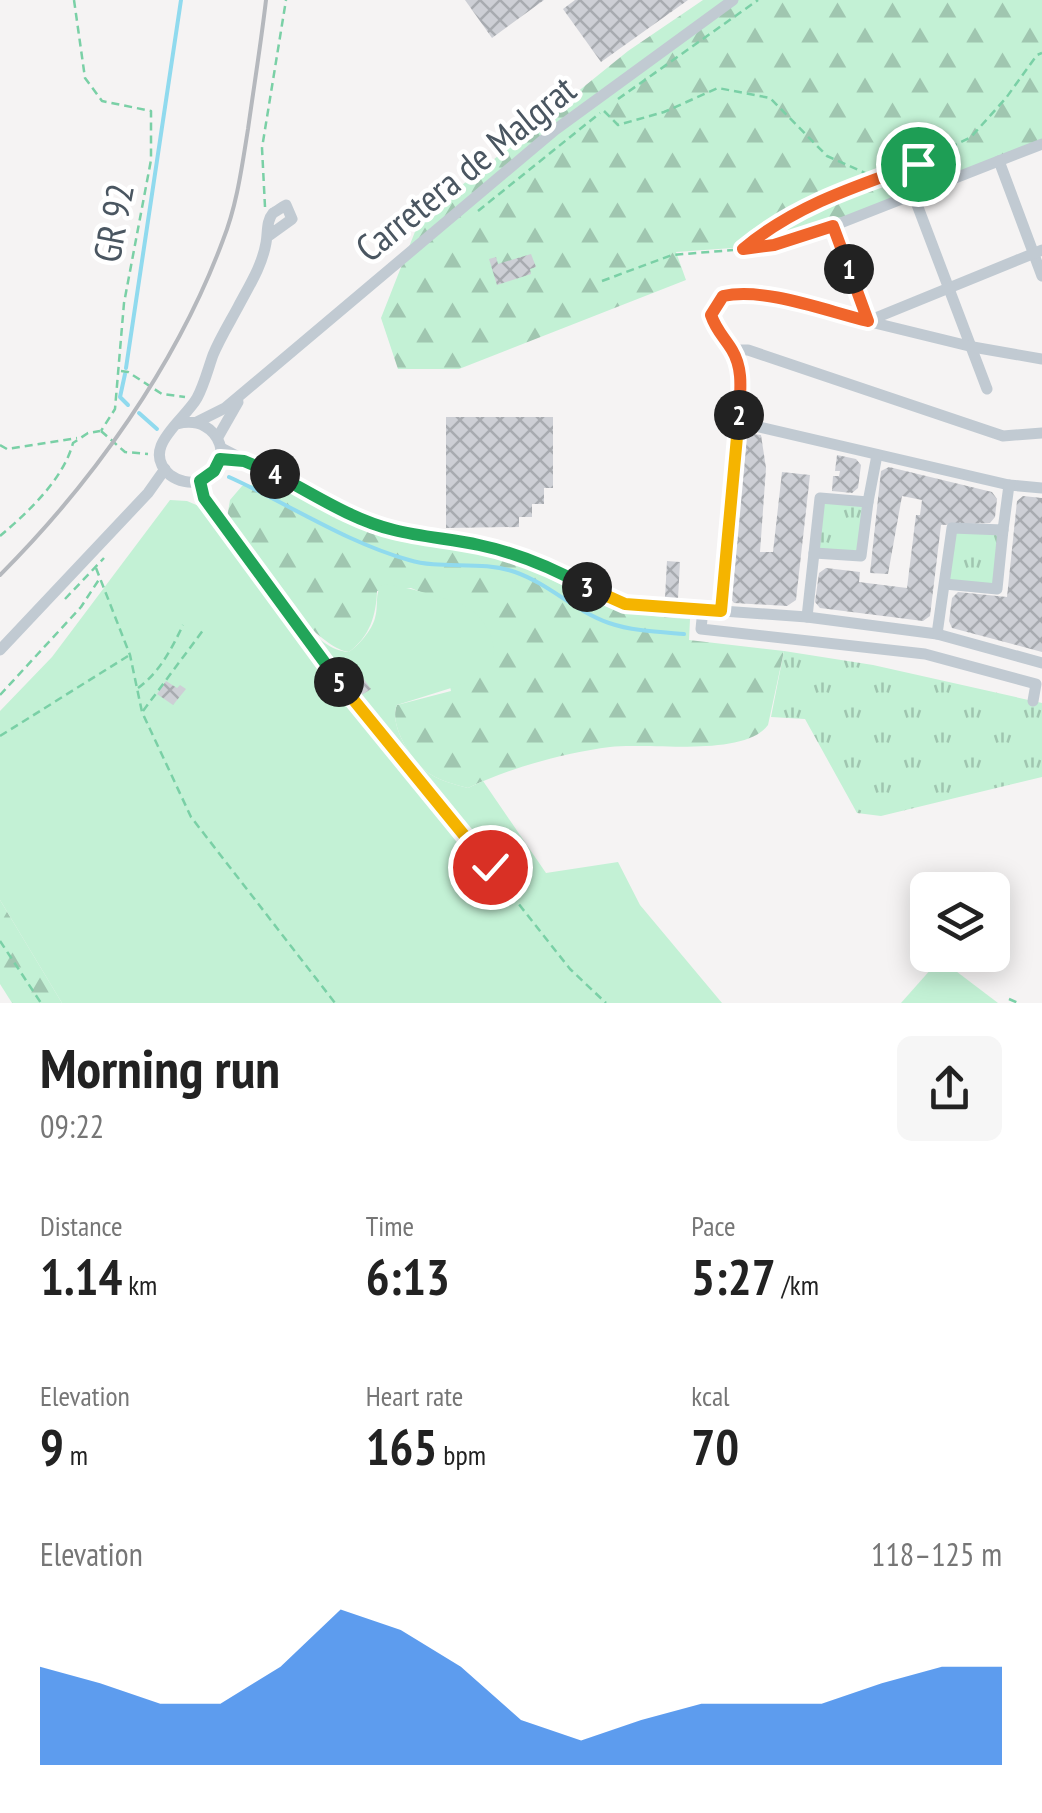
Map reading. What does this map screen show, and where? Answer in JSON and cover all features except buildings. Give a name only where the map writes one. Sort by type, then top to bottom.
[{"type":"street","name":"Carretera de Malgrat","points":[[197,422],[225,408],[551,133],[733,0]]},
{"type":"street","points":[[743,249],[774,245],[833,226],[1042,144]]},
{"type":"street","points":[[998,161],[1038,252],[1042,276]]},
{"type":"street","points":[[913,194],[987,389]]},
{"type":"street","points":[[833,226],[868,321]]},
{"type":"street","points":[[177,480],[165,470],[160,453],[165,434],[197,398],[215,350],[258,268],[268,230]]},
{"type":"street","points":[[868,321],[1038,252]]},
{"type":"street","points":[[721,611],[742,378],[732,350],[717,333],[711,315],[723,296],[740,292],[764,296],[972,347],[1042,358]]},
{"type":"street","points":[[732,350],[748,350],[1003,436],[1042,433]]},
{"type":"street","name":"Carretera de Malgrat","points":[[220,448],[243,392]]},
{"type":"street","points":[[177,424],[197,422],[207,426],[220,448],[391,530],[478,544],[517,555],[625,604],[807,617],[937,634],[1042,663]]},
{"type":"street","points":[[738,422],[1009,486],[1042,488]]},
{"type":"street","points":[[148,494],[177,480],[200,481],[214,471],[220,448]]},
{"type":"street","points":[[814,552],[860,556],[876,455]]},
{"type":"street","points":[[0,650],[148,494],[165,470]]},
{"type":"street","points":[[945,584],[997,588],[1009,486]]},
{"type":"street","points":[[807,617],[820,498],[868,502]]},
{"type":"street","points":[[937,634],[952,528],[1003,530]]},
{"type":"street","points":[[703,609],[702,628],[925,654],[1036,684],[1032,702]]},
{"type":"path","name":"GR 92","points":[[74,0],[86,78],[102,102],[151,111],[151,160],[124,303],[115,409],[101,431]]},
{"type":"path","points":[[268,230],[262,148],[286,0]]},
{"type":"path","points":[[618,99],[758,0]]},
{"type":"path","points":[[602,281],[672,255],[743,249],[770,226],[828,197],[918,164],[972,136],[1006,98],[1036,55],[1042,53]]},
{"type":"path","points":[[467,220],[602,110],[618,125],[664,112],[718,88],[770,98],[828,156],[877,178]]},
{"type":"path","points":[[119,370],[162,394],[197,398]]},
{"type":"path","points":[[0,536],[50,484],[72,443],[88,432],[101,431],[125,452],[160,453]]},
{"type":"path","points":[[0,445],[7,449],[80,438]]},
{"type":"path","points":[[200,481],[204,498],[347,694],[405,760],[558,955],[606,1003]]},
{"type":"path","points":[[96,568],[130,655],[142,712],[191,817],[336,1003]]},
{"type":"path","points":[[0,695],[82,606],[101,577]]},
{"type":"path","points":[[137,689],[168,654],[184,624]]},
{"type":"path","points":[[142,712],[204,629]]},
{"type":"path","points":[[0,736],[130,655]]},
{"type":"path","points":[[0,941],[41,1003]]},
{"type":"path","points":[[1009,998],[1018,1003]]},
{"type":"green space","points":[[703,0],[1042,0],[1042,144],[774,245],[676,252],[686,280],[459,369],[398,369],[381,318],[420,219],[628,51]]},
{"type":"green space","points":[[266,483],[292,491],[365,528],[508,561],[616,609],[690,619],[689,640],[784,651],[768,725],[738,742],[610,747],[574,753],[519,768],[468,788],[439,779],[423,769],[410,753],[399,733],[395,713],[397,705],[451,691],[430,596],[411,588],[377,591],[373,617],[362,639],[349,652],[335,647],[280,596],[227,518],[230,500],[242,486]]},
{"type":"green space","points":[[824,498],[868,502],[862,556],[814,553]]},
{"type":"green space","points":[[170,500],[187,501],[227,518],[305,625],[336,649],[349,652],[368,632],[382,584],[456,602],[472,610],[489,632],[493,657],[467,683],[397,705],[396,722],[410,753],[423,769],[444,781],[468,788],[483,781],[546,873],[618,862],[640,905],[722,1003],[62,1003],[0,900],[0,711],[52,657]]},
{"type":"green space","points":[[952,528],[1003,530],[997,589],[945,584]]},
{"type":"green space","points":[[784,651],[873,665],[1042,703],[1042,777],[881,816],[857,813],[805,719],[771,717]]},
{"type":"green space","points":[[0,900],[62,1003],[12,1003],[0,984]]},
{"type":"green space","points":[[928,972],[957,972],[998,1003],[901,1003]]},
{"type":"waterway","points":[[126,368],[181,0]]},
{"type":"waterway","points":[[125,374],[120,397],[128,405]]},
{"type":"waterway","points":[[139,413],[157,429]]},
{"type":"waterway","points":[[229,477],[385,552],[422,563],[502,568],[539,583],[609,623],[684,634]]},
{"type":"railway","points":[[0,575],[68,501],[129,419],[182,332],[204,286],[235,199],[266,0]]},
{"type":"route","points":[[490,867],[347,694],[237,546],[204,498],[200,481],[214,471],[220,459],[244,461],[391,530],[478,544],[517,555],[625,604],[721,611],[742,378],[732,350],[717,333],[711,315],[723,296],[740,292],[868,321],[833,226],[774,245],[743,249],[770,226],[828,197],[918,164]]}]
